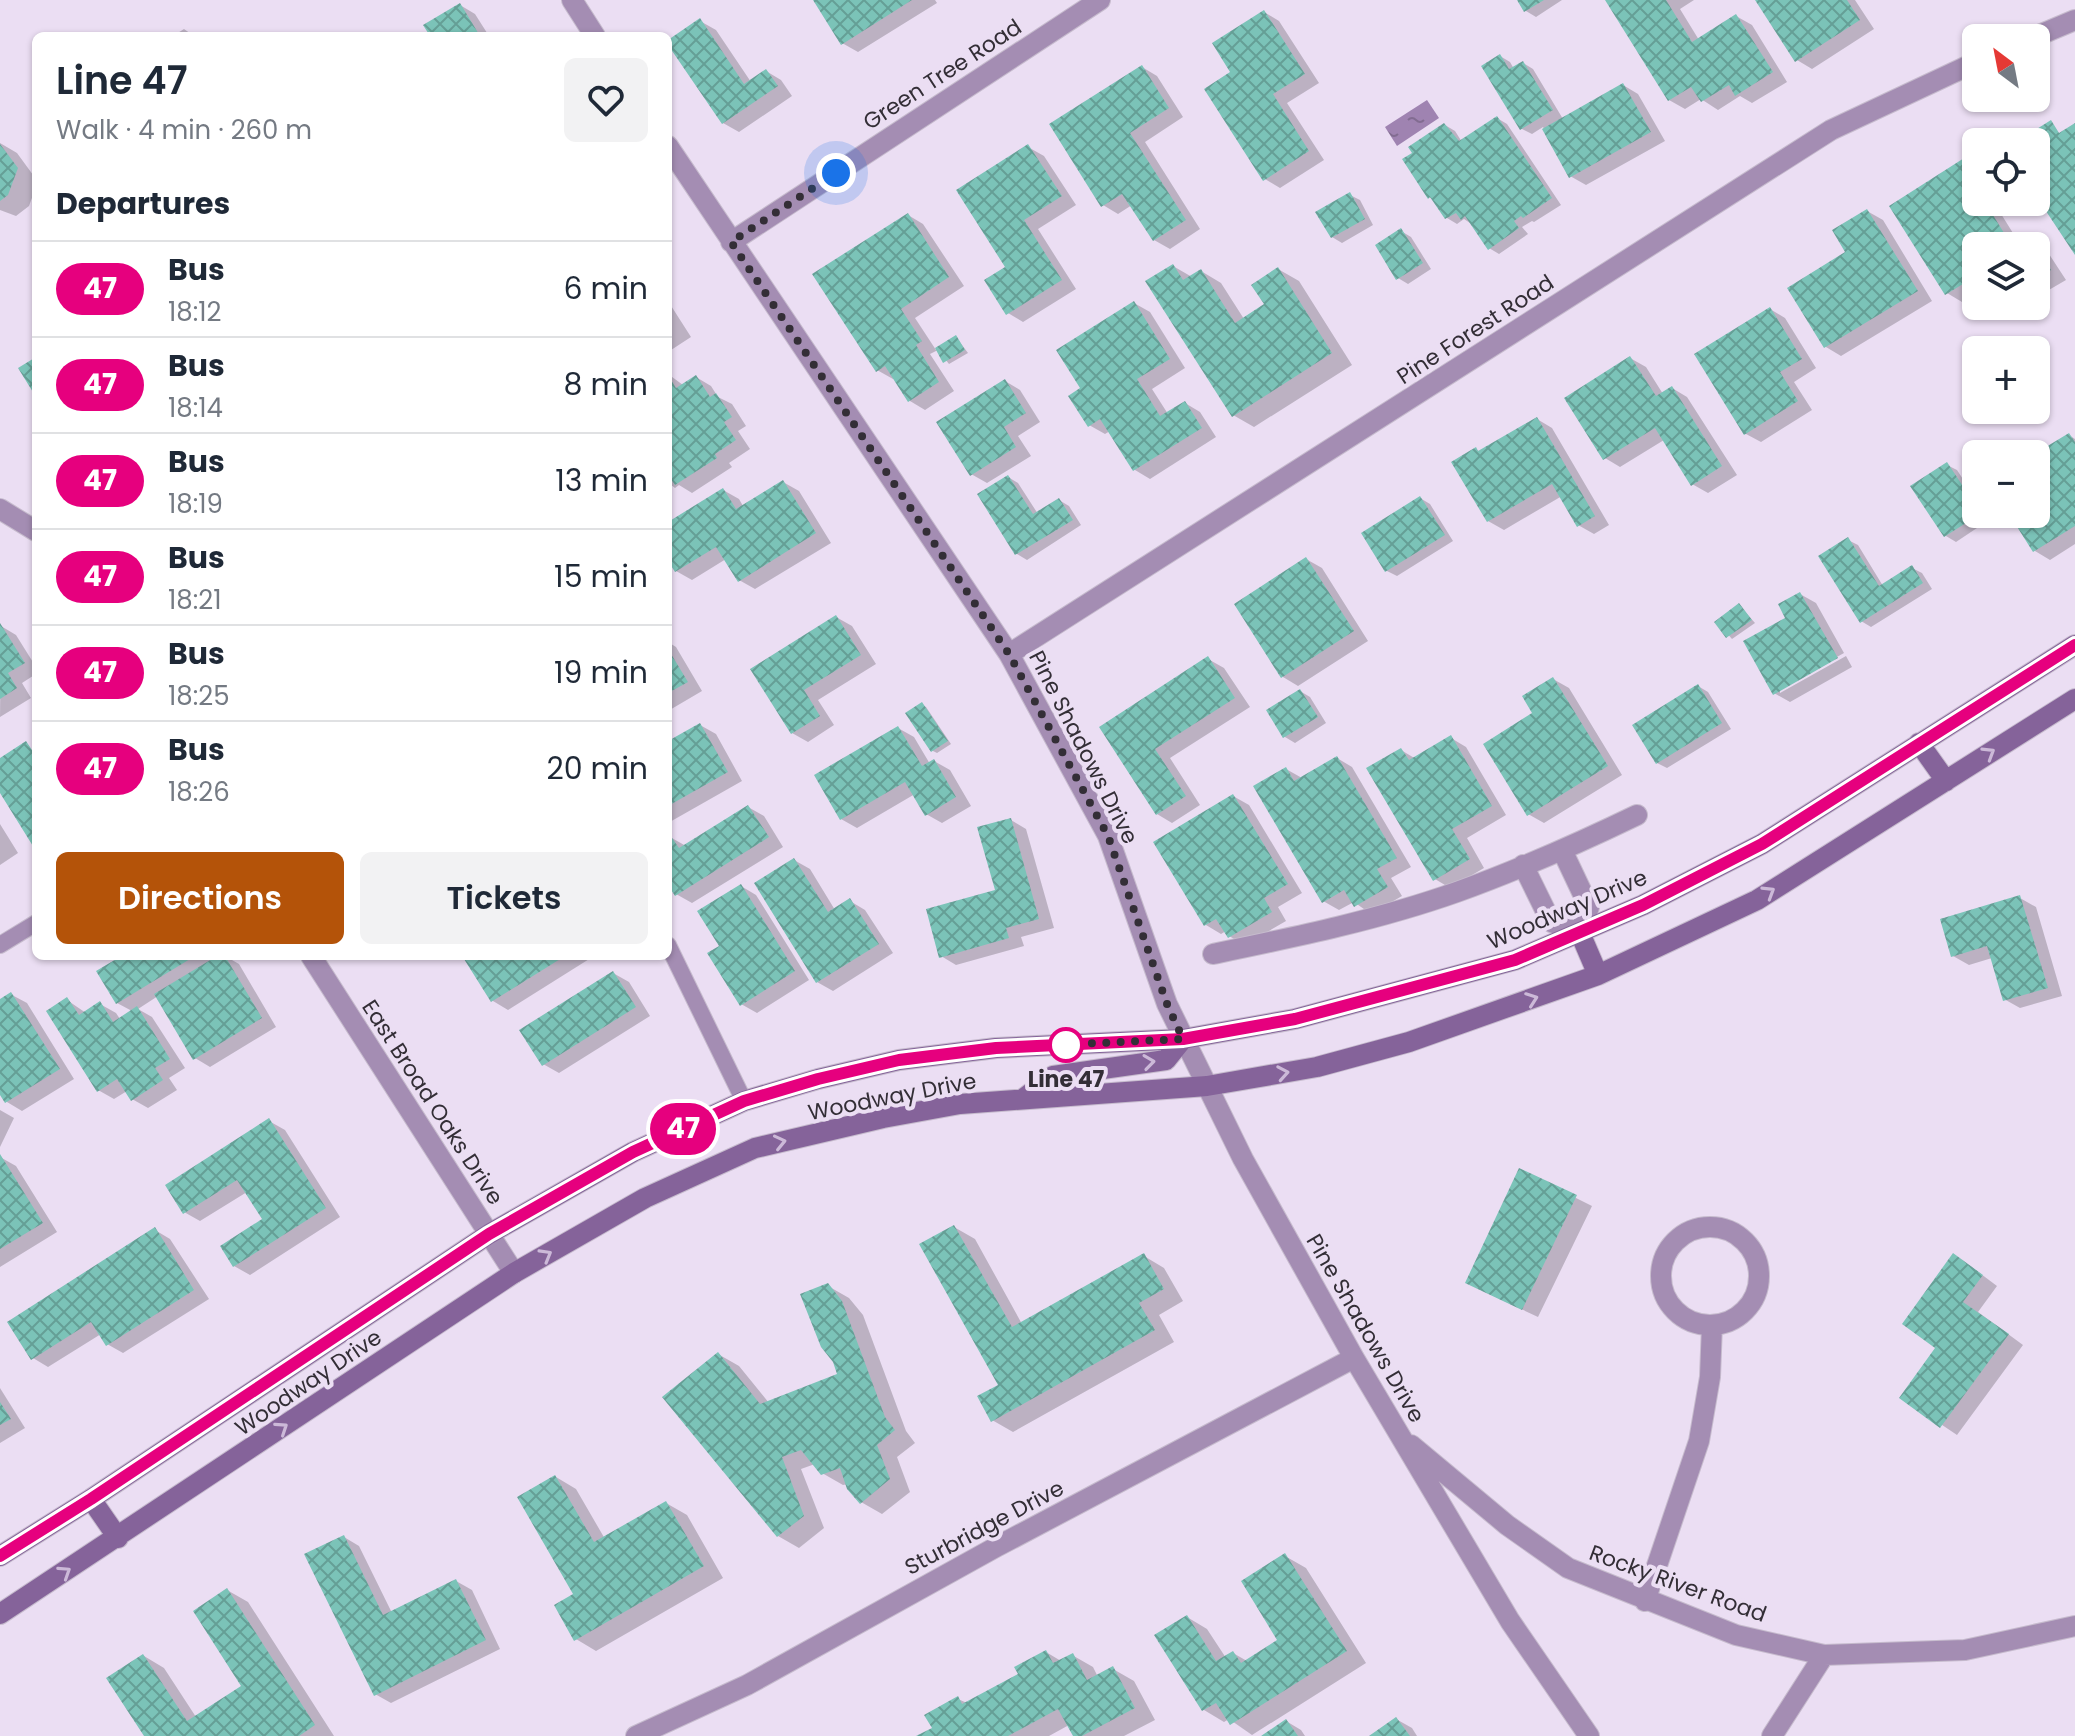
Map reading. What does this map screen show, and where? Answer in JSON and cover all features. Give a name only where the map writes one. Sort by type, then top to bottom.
[{"type":"main road","name":"Woodway Drive","points":[[0,1556],[91,1499],[489,1234],[633,1152],[744,1101],[899,1060],[996,1048],[1183,1039],[1295,1019],[1515,960],[1643,905],[1762,844],[2075,645]]},
{"type":"main road","name":"Woodway Drive","points":[[0,1614],[514,1273],[645,1198],[755,1148],[945,1106],[1207,1086],[1317,1067],[1409,1042],[1598,975],[1757,900],[2075,699]]},
{"type":"main road","points":[[1919,743],[1946,781]]},
{"type":"main road","points":[[1580,933],[1598,975]]},
{"type":"main road","points":[[1023,1099],[1053,1076],[1166,1060],[1183,1039]]},
{"type":"main road","points":[[91,1499],[118,1538]]},
{"type":"street","points":[[572,0],[592,32]]},
{"type":"street","name":"Green Tree Road","points":[[731,242],[1100,0]]},
{"type":"street","points":[[2050,30],[2075,20]]},
{"type":"street","name":"Pine Forest Road","points":[[1009,654],[1831,130],[1962,69]]},
{"type":"street","name":"Pine Shadows Drive","points":[[672,152],[1009,654],[1108,836],[1167,1004],[1293,1249],[1510,1621],[1589,1736]]},
{"type":"street","points":[[0,509],[32,526]]},
{"type":"street","points":[[1213,954],[1316,933],[1455,892],[1562,850],[1637,815]]},
{"type":"street","points":[[1523,865],[1551,922],[1580,933],[1589,907],[1562,850]]},
{"type":"street","name":"East Broad Oaks Drive","points":[[314,960],[514,1273]]},
{"type":"street","points":[[1703,1227],[1719,1227],[1734,1232],[1747,1242],[1760,1270],[1759,1286],[1742,1314],[1728,1322],[1712,1325],[1696,1323],[1681,1315],[1669,1303],[1662,1288],[1661,1271],[1666,1255],[1687,1232],[1703,1227]]},
{"type":"street","points":[[1645,1601],[1699,1441],[1710,1377],[1712,1325]]},
{"type":"street","name":"Sturbridge Drive","points":[[636,1736],[747,1685],[996,1547],[1354,1358]]},
{"type":"street","name":"Rocky River Road","points":[[1402,1437],[1507,1525],[1568,1568],[1736,1635],[1824,1655],[1965,1650],[2075,1626]]},
{"type":"street","points":[[1772,1736],[1824,1655]]},
{"type":"lane","points":[[0,945],[32,925]]},
{"type":"lane","points":[[672,953],[744,1101]]},
{"type":"water","points":[[1427,100],[1439,118],[1397,146],[1385,127]]},
{"type":"building","points":[[813,0],[912,0],[841,45]]},
{"type":"building","points":[[1517,0],[1544,0],[1524,12]]},
{"type":"building","points":[[1605,0],[1666,0],[1692,42],[1736,14],[1773,72],[1735,96],[1729,85],[1701,102],[1691,87],[1668,101]]},
{"type":"building","points":[[1755,0],[1847,0],[1860,20],[1795,62]]},
{"type":"building","points":[[460,3],[478,32],[427,32],[423,25]]},
{"type":"building","points":[[1264,10],[1305,74],[1273,94],[1309,151],[1263,181],[1204,89],[1230,72],[1212,43]]},
{"type":"building","points":[[700,18],[744,84],[766,69],[778,86],[722,124],[672,51],[672,37]]},
{"type":"building","points":[[1500,54],[1509,69],[1523,61],[1553,110],[1520,130],[1481,66]]},
{"type":"building","points":[[1142,65],[1169,108],[1130,133],[1186,220],[1153,241],[1122,194],[1101,207],[1049,124]]},
{"type":"building","points":[[1623,83],[1651,132],[1569,178],[1542,129]]},
{"type":"building","points":[[1497,116],[1552,198],[1514,221],[1519,228],[1488,250],[1465,216],[1461,220],[1456,213],[1445,219],[1402,159],[1412,153],[1408,147],[1444,123],[1459,141]]},
{"type":"building","points":[[2051,120],[2059,133],[2075,123],[2075,255],[2049,216],[2050,128],[2038,128]]},
{"type":"building","points":[[0,144],[18,168],[8,195],[0,201]]},
{"type":"building","points":[[1028,144],[1062,196],[1024,220],[1062,280],[1006,315],[984,280],[1005,267],[956,190]]},
{"type":"building","points":[[1962,159],[1962,216],[1994,216],[2003,232],[1962,232],[1962,285],[1945,295],[1889,206]]},
{"type":"building","points":[[1350,192],[1365,219],[1331,238],[1315,212]]},
{"type":"building","points":[[1867,209],[1918,291],[1824,348],[1787,288],[1845,252],[1832,230]]},
{"type":"building","points":[[908,213],[949,277],[901,309],[922,341],[916,345],[939,382],[908,402],[885,366],[876,372],[812,274]]},
{"type":"building","points":[[1401,228],[1423,263],[1396,280],[1375,245]]},
{"type":"building","points":[[1173,264],[1183,280],[1201,269],[1235,323],[1264,304],[1251,285],[1278,267],[1332,353],[1232,417],[1145,281]]},
{"type":"building","points":[[1134,301],[1170,359],[1137,379],[1160,416],[1185,401],[1202,428],[1133,471],[1100,419],[1088,427],[1068,396],[1080,388],[1056,350]]},
{"type":"building","points":[[1770,307],[1802,359],[1780,372],[1798,401],[1744,435],[1694,354]]},
{"type":"building","points":[[956,335],[965,350],[943,363],[935,348]]},
{"type":"building","points":[[1630,356],[1656,396],[1672,386],[1722,466],[1691,486],[1655,428],[1603,460],[1564,398]]},
{"type":"building","points":[[32,359],[32,391],[18,368]]},
{"type":"building","points":[[696,375],[710,397],[716,393],[732,417],[724,422],[736,440],[715,454],[717,458],[675,485],[672,481],[672,382],[676,388]]},
{"type":"building","points":[[1005,379],[1026,413],[1004,427],[1016,447],[970,476],[936,422]]},
{"type":"building","points":[[1537,417],[1595,516],[1577,527],[1552,484],[1487,522],[1451,462],[1476,447],[1478,451]]},
{"type":"building","points":[[2069,433],[2075,442],[2075,526],[2033,552],[2018,528],[2050,528],[2050,445]]},
{"type":"building","points":[[1947,462],[1962,485],[1962,526],[1944,537],[1910,486]]},
{"type":"building","points":[[1008,475],[1033,514],[1059,498],[1073,520],[1015,555],[977,494]]},
{"type":"building","points":[[783,480],[816,533],[738,582],[716,547],[675,572],[672,567],[672,520],[723,488],[736,509]]},
{"type":"building","points":[[1420,496],[1445,535],[1385,572],[1361,533]]},
{"type":"building","points":[[1848,537],[1879,586],[1912,565],[1923,583],[1860,623],[1818,556]]},
{"type":"building","points":[[1306,557],[1354,631],[1281,678],[1234,604]]},
{"type":"building","points":[[1800,592],[1838,658],[1773,695],[1743,641],[1785,618],[1778,604]]},
{"type":"building","points":[[1739,603],[1752,620],[1726,638],[1714,622]]},
{"type":"building","points":[[836,615],[861,655],[804,690],[820,716],[791,734],[750,669]]},
{"type":"building","points":[[0,623],[25,663],[8,673],[17,688],[0,699]]},
{"type":"building","points":[[672,656],[688,682],[672,691]]},
{"type":"building","points":[[1208,656],[1235,698],[1155,749],[1186,796],[1156,815],[1099,727]]},
{"type":"building","points":[[1553,677],[1608,766],[1527,816],[1483,744],[1532,713],[1522,696]]},
{"type":"building","points":[[1698,684],[1722,723],[1656,764],[1632,725]]},
{"type":"building","points":[[1300,689],[1318,717],[1283,738],[1266,710]]},
{"type":"building","points":[[922,702],[948,741],[931,752],[905,713]]},
{"type":"building","points":[[700,723],[728,772],[672,804],[672,739]]},
{"type":"building","points":[[898,726],[922,766],[934,759],[956,797],[925,816],[905,782],[840,820],[814,775]]},
{"type":"building","points":[[1451,735],[1492,806],[1452,829],[1470,859],[1433,881],[1366,768],[1401,748],[1409,760]]},
{"type":"building","points":[[26,741],[32,750],[32,845],[0,793],[0,758]]},
{"type":"building","points":[[1337,756],[1397,858],[1377,869],[1388,887],[1354,907],[1344,890],[1322,903],[1253,786],[1286,767],[1294,781]]},
{"type":"building","points":[[1233,794],[1288,884],[1264,898],[1272,912],[1228,938],[1216,919],[1204,926],[1153,842]]},
{"type":"building","points":[[748,805],[769,837],[675,896],[672,891],[672,838],[679,848]]},
{"type":"building","points":[[1011,818],[1039,919],[1006,928],[1009,938],[939,958],[926,909],[995,890],[977,827]]},
{"type":"building","points":[[794,858],[828,912],[850,898],[879,944],[816,983],[754,883]]},
{"type":"building","points":[[741,884],[795,971],[740,1006],[707,953],[719,946],[697,911]]},
{"type":"building","points":[[2020,895],[2048,988],[2003,1001],[1987,946],[1951,957],[1940,919]]},
{"type":"building","points":[[115,960],[188,960],[116,1004],[96,971]]},
{"type":"building","points":[[210,960],[227,960],[262,1018],[193,1060],[154,994]]},
{"type":"building","points":[[465,960],[559,960],[491,1002]]},
{"type":"building","points":[[613,971],[636,1007],[542,1066],[519,1030]]},
{"type":"building","points":[[11,992],[60,1069],[5,1103],[0,1095],[0,999]]},
{"type":"building","points":[[67,997],[79,1015],[100,1001],[113,1022],[137,1006],[170,1059],[155,1068],[163,1080],[131,1101],[117,1079],[97,1092],[46,1011]]},
{"type":"building","points":[[269,1118],[326,1208],[233,1267],[220,1246],[262,1219],[237,1180],[183,1214],[165,1185]]},
{"type":"building","points":[[0,1154],[43,1223],[0,1249]]},
{"type":"building","points":[[1519,1168],[1577,1195],[1522,1310],[1465,1283]]},
{"type":"building","points":[[954,1225],[1012,1327],[1144,1253],[1164,1289],[1139,1303],[1155,1330],[991,1422],[977,1396],[998,1385],[919,1244]]},
{"type":"building","points":[[155,1227],[194,1290],[106,1346],[91,1322],[31,1360],[7,1322]]},
{"type":"building","points":[[1953,1253],[1983,1275],[1963,1302],[2009,1334],[1940,1428],[1899,1398],[1935,1348],[1902,1324]]},
{"type":"building","points":[[828,1283],[842,1301],[885,1417],[895,1430],[877,1445],[890,1479],[860,1504],[847,1489],[840,1468],[821,1475],[801,1450],[782,1457],[804,1516],[777,1537],[662,1397],[718,1352],[760,1404],[837,1374],[833,1362],[821,1347],[800,1294]]},
{"type":"building","points":[[0,1402],[11,1419],[0,1425]]},
{"type":"building","points":[[555,1475],[594,1542],[666,1501],[704,1566],[574,1641],[554,1605],[573,1594],[517,1497]]},
{"type":"building","points":[[344,1535],[383,1615],[456,1579],[486,1640],[374,1696],[304,1554]]},
{"type":"building","points":[[1285,1553],[1347,1651],[1230,1725],[1216,1703],[1202,1711],[1154,1635],[1187,1615],[1216,1661],[1233,1651],[1241,1663],[1277,1640],[1241,1581]]},
{"type":"building","points":[[227,1588],[315,1725],[299,1736],[144,1736],[106,1678],[143,1654],[187,1721],[241,1686],[193,1611]]},
{"type":"building","points":[[1046,1650],[1053,1663],[1073,1653],[1087,1680],[1113,1666],[1135,1708],[1082,1736],[1073,1736],[1058,1709],[1008,1736],[916,1736],[932,1728],[924,1715],[958,1696],[962,1704],[1018,1674],[1014,1667]]},
{"type":"building","points":[[1396,1717],[1410,1736],[1369,1736]]},
{"type":"building","points":[[1286,1719],[1298,1736],[1261,1736]]},
{"type":"bus line","name":"47","points":[[0,1556],[91,1499],[489,1234],[633,1152],[744,1101],[899,1060],[996,1048],[1183,1039],[1295,1019],[1515,960],[1643,905],[1762,844],[2075,645]]},
{"type":"place","name":"Line 47","points":[[1066,1045]]},
{"type":"route","points":[[836,173],[731,242],[1009,654],[1108,836],[1167,1004],[1183,1039],[1058,1045],[1066,1045]]}]
